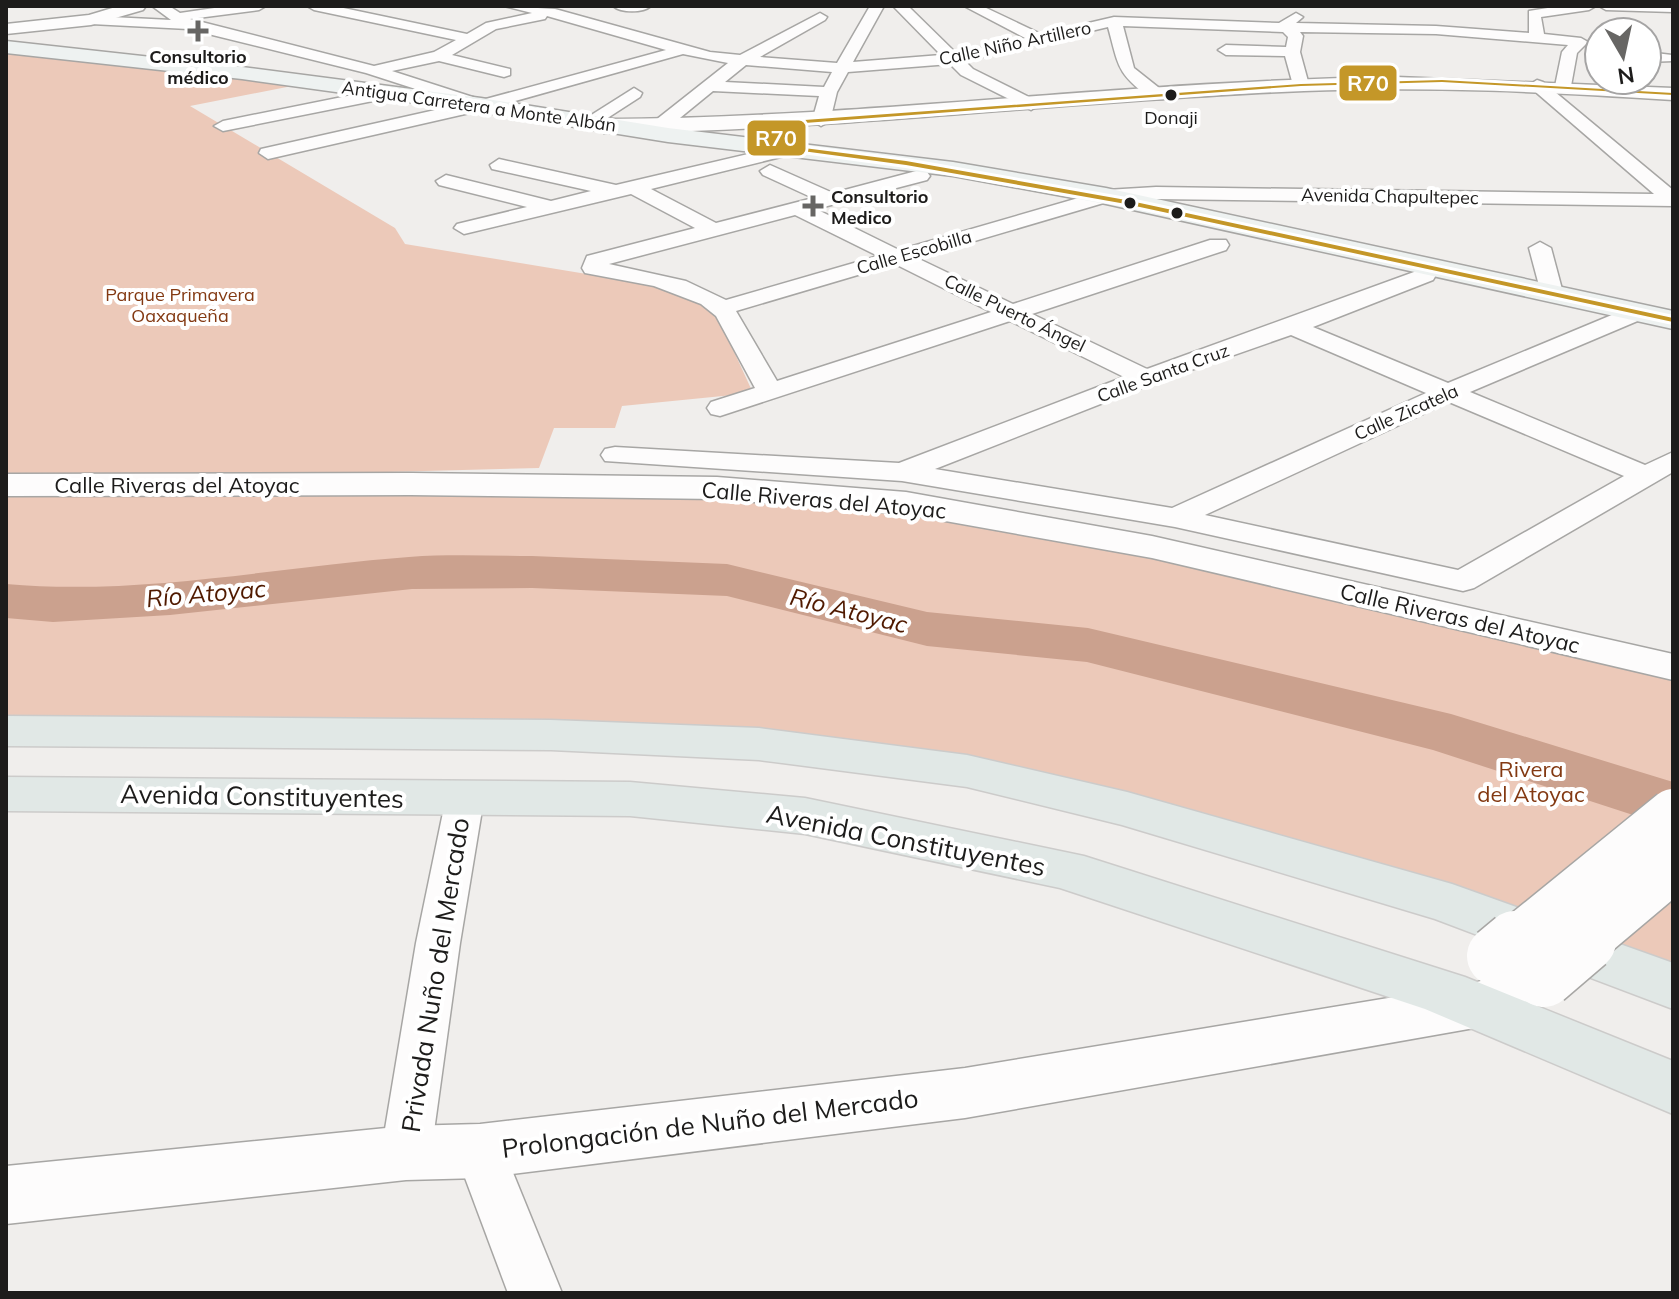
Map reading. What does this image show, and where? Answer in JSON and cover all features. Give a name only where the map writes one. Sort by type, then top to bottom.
[{"type":"main road","name":"Antigua Carretera a Monte Albán","points":[[6,47],[481,105],[594,125]]},
{"type":"main road","points":[[777,124],[771,130],[772,136],[795,148]]},
{"type":"main road","points":[[594,125],[953,169],[1106,196],[1673,320]]},
{"type":"main road","points":[[6,731],[535,735],[640,739],[759,744],[967,771],[1127,809],[1452,904],[1673,986]]},
{"type":"main road","name":"Avenida Constituyentes","points":[[6,794],[630,799],[805,816],[1065,870],[1476,990],[1673,1088]]},
{"type":"street","points":[[91,20],[137,6]]},
{"type":"street","points":[[159,6],[183,21],[372,70],[481,105]]},
{"type":"street","points":[[6,29],[91,20],[183,21],[259,6]]},
{"type":"street","points":[[314,6],[466,38]]},
{"type":"street","name":"Calle Niño Artillero","points":[[511,6],[555,13],[683,50],[741,61],[842,68],[955,59],[1114,21],[1194,26],[1462,16]]},
{"type":"street","points":[[319,84],[439,56],[491,26],[584,6]]},
{"type":"street","points":[[620,6],[644,6]]},
{"type":"street","points":[[821,121],[829,92],[877,6]]},
{"type":"street","points":[[901,6],[967,72],[1031,105]]},
{"type":"street","points":[[971,6],[1039,39]]},
{"type":"street","points":[[1537,38],[1529,14],[1589,6]]},
{"type":"street","points":[[1606,6],[1673,8]]},
{"type":"street","points":[[658,127],[741,61],[820,17]]},
{"type":"street","points":[[1416,17],[1436,30]]},
{"type":"street","points":[[1114,21],[1120,60],[1126,73],[1157,95]]},
{"type":"street","points":[[1301,85],[1292,52],[1296,36],[1291,22],[1537,38],[1583,49]]},
{"type":"street","points":[[491,26],[542,34]]},
{"type":"street","points":[[1563,86],[1576,47]]},
{"type":"street","points":[[268,153],[481,105],[683,50]]},
{"type":"street","points":[[1226,50],[1292,52]]},
{"type":"street","points":[[439,56],[504,72]]},
{"type":"street","points":[[1663,58],[1667,58]]},
{"type":"street","points":[[570,61],[603,71]]},
{"type":"street","name":"Antigua Carretera a Monte Albán","points":[[594,125],[777,124],[1301,85],[1442,81],[1673,94]]},
{"type":"street","points":[[1537,85],[1673,200]]},
{"type":"street","points":[[710,86],[829,92]]},
{"type":"street","points":[[223,126],[387,93]]},
{"type":"street","points":[[594,125],[634,93]]},
{"type":"street","points":[[464,228],[795,148]]},
{"type":"street","points":[[499,165],[627,190],[712,229]]},
{"type":"street","points":[[770,171],[831,199]]},
{"type":"street","points":[[771,393],[722,308],[687,290],[642,275],[593,268],[595,261],[920,176]]},
{"type":"street","points":[[446,181],[552,207]]},
{"type":"street","name":"Avenida Chapultepec","points":[[1106,196],[1156,193],[1673,200]]},
{"type":"street","name":"Calle Escobilla","points":[[722,308],[1106,196]]},
{"type":"street","name":"Calle Puerto Ángel","points":[[797,208],[1145,378]]},
{"type":"street","points":[[720,408],[1218,245]]},
{"type":"street","points":[[1540,248],[1552,293]]},
{"type":"street","name":"Calle Santa Cruz","points":[[902,472],[1425,275]]},
{"type":"street","name":"Calle Zicatela","points":[[1175,518],[1447,393],[1639,312]]},
{"type":"street","points":[[1292,327],[1645,475]]},
{"type":"street","points":[[615,455],[902,472],[1175,518],[1463,581],[1673,460]]},
{"type":"street","name":"Calle Riveras del Atoyac","points":[[6,485],[411,484],[717,488],[906,503],[1152,547],[1673,667]]},
{"type":"street","name":"Privada Nuño del Mercado","points":[[406,1153],[438,943],[465,798]]},
{"type":"street","points":[[1476,990],[1673,813]]},
{"type":"street","points":[[1476,990],[1673,868]]},
{"type":"street","name":"Prolongación de Nuño del Mercado","points":[[6,1195],[406,1153],[480,1151],[965,1093],[1476,990]]},
{"type":"street","points":[[480,1151],[535,1293]]},
{"type":"green space","name":"Rivera del Atoyac","points":[[6,48],[297,85],[190,106],[395,228],[405,244],[647,284],[714,308],[753,393],[622,406],[615,428],[554,428],[539,468],[123,479],[906,503],[1673,668],[1673,992],[967,771],[551,735],[6,731]]},
{"type":"waterway","name":"Río Atoyac","points":[[6,601],[53,605],[170,598],[412,573],[532,572],[727,580],[927,629],[1088,645],[1451,734],[1673,805]]},
{"type":"transit line","name":"R70","points":[[1673,94],[1442,81],[1301,85],[777,124],[771,130],[777,139],[795,148],[906,163],[1126,202],[1673,320]]},
{"type":"place","name":"Consultorio médico","points":[[198,31]]},
{"type":"place","name":"Donaji","points":[[1171,95]]},
{"type":"place","name":"Consultorio Medico","points":[[813,206]]},
{"type":"park label","name":"Parque Primavera Oaxaqueña","points":[[180,304]]}]
